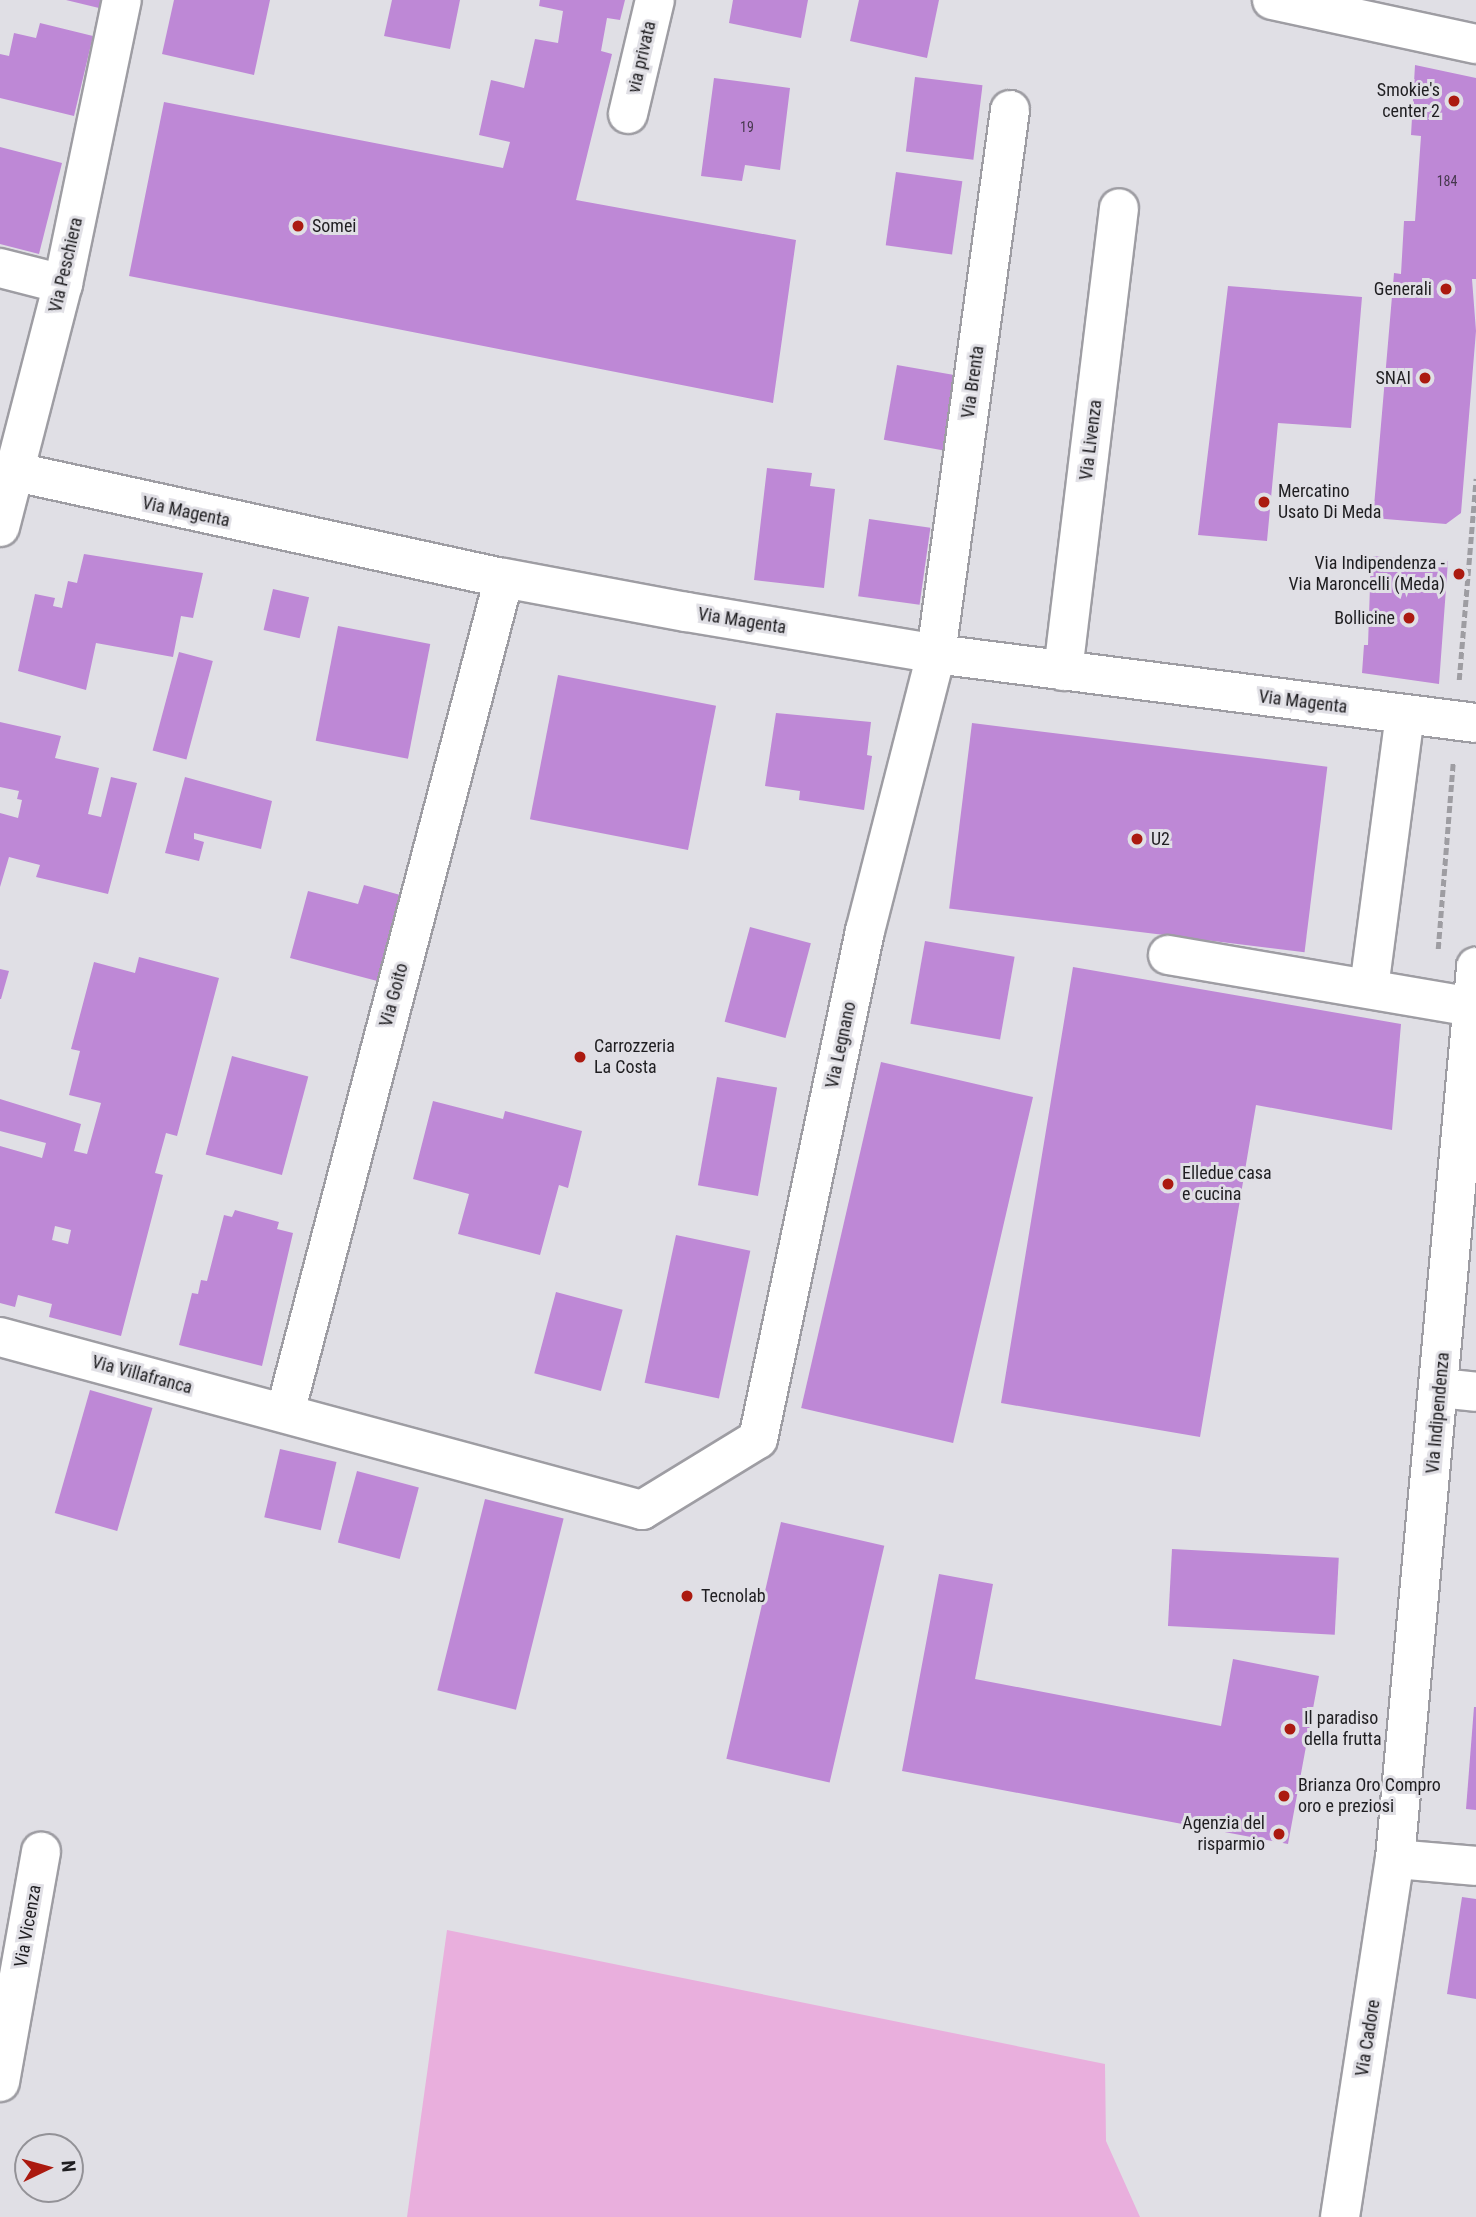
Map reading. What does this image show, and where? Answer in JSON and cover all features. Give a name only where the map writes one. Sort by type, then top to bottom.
[{"type":"street","name":"Via Peschiera","points":[[0,527],[63,284],[122,0]]},
{"type":"street","name":"via privata","points":[[628,114],[655,0]]},
{"type":"street","points":[[1272,0],[1476,44]]},
{"type":"street","name":"Via Brenta","points":[[936,654],[1010,110]]},
{"type":"street","name":"Via Livenza","points":[[1063,671],[1119,208]]},
{"type":"street","points":[[0,268],[63,284]]},
{"type":"street","name":"Via Magenta","points":[[16,472],[504,578],[936,654],[1476,723]]},
{"type":"street","name":"Via Goito","points":[[285,1413],[504,578]]},
{"type":"street","name":"Via Legnano","points":[[758,1439],[865,931],[936,654]]},
{"type":"street","points":[[1369,988],[1405,715]]},
{"type":"street","points":[[1168,955],[1473,1006]]},
{"type":"street","name":"Via Indipendenza","points":[[1395,1859],[1458,1390],[1476,967]]},
{"type":"street","name":"Via Villafranca","points":[[0,1337],[642,1510],[758,1439]]},
{"type":"street","name":"Via Vicenza","points":[[0,2082],[41,1852]]},
{"type":"street","points":[[1395,1859],[1476,1866]]},
{"type":"street","name":"Via Cadore","points":[[1340,2217],[1395,1859]]},
{"type":"path","points":[[1466,592],[1476,479]]},
{"type":"shaded area","points":[[447,1930],[1105,2064],[1106,2141],[1140,2217],[407,2217]]},
{"type":"building","points":[[66,0],[101,0],[99,8]]},
{"type":"building","points":[[174,0],[270,0],[254,75],[162,54]]},
{"type":"building","points":[[392,0],[460,0],[450,49],[384,36]]},
{"type":"building","points":[[540,0],[625,0],[620,20],[607,18],[601,51],[612,54],[576,200],[796,240],[773,403],[129,276],[164,102],[503,168],[510,142],[479,135],[491,80],[524,88],[535,39],[558,43],[563,11],[539,6]]},
{"type":"building","points":[[733,0],[808,0],[801,38],[729,23]]},
{"type":"building","points":[[859,0],[939,0],[927,58],[850,41]]},
{"type":"building","points":[[40,23],[93,36],[74,116],[0,98],[0,54],[9,56],[14,33],[36,38]]},
{"type":"building","points":[[1415,65],[1476,78],[1476,279],[1472,279],[1476,331],[1461,513],[1446,524],[1373,518],[1394,273],[1401,274],[1404,221],[1415,221],[1421,136],[1411,135]]},
{"type":"building","points":[[915,77],[982,85],[973,160],[906,151]]},
{"type":"building","points":[[714,78],[790,88],[780,170],[745,165],[742,181],[701,176]]},
{"type":"building","points":[[0,147],[62,163],[39,254],[0,244]]},
{"type":"building","points":[[896,172],[962,181],[952,255],[886,245]]},
{"type":"building","points":[[1228,286],[1362,297],[1351,428],[1278,423],[1267,541],[1198,535]]},
{"type":"building","points":[[897,365],[957,376],[944,450],[884,440]]},
{"type":"building","points":[[767,468],[812,473],[810,486],[835,489],[824,588],[754,580]]},
{"type":"building","points":[[869,519],[930,528],[920,605],[858,596]]},
{"type":"building","points":[[84,554],[203,573],[193,618],[181,616],[173,657],[96,643],[86,690],[18,671],[35,594],[55,598],[53,606],[62,608],[68,581],[77,583]]},
{"type":"building","points":[[1371,556],[1448,561],[1439,684],[1362,673],[1364,645],[1368,645]]},
{"type":"building","points":[[273,589],[309,597],[300,638],[264,630]]},
{"type":"building","points":[[338,626],[430,644],[408,759],[316,741]]},
{"type":"building","points":[[179,652],[213,661],[186,760],[153,751]]},
{"type":"building","points":[[558,675],[716,706],[688,850],[530,819]]},
{"type":"building","points":[[776,713],[871,722],[867,755],[872,756],[864,810],[799,800],[800,791],[765,786]]},
{"type":"building","points":[[0,722],[61,736],[55,758],[99,768],[88,814],[101,817],[111,777],[137,783],[108,894],[36,877],[40,865],[9,857],[0,887],[0,813],[18,818],[22,800],[17,799],[19,791],[0,787]]},
{"type":"building","name":"U2","points":[[972,723],[1327,767],[1305,952],[949,909]]},
{"type":"building","points":[[185,777],[272,801],[261,849],[194,833],[194,839],[204,842],[199,861],[165,853]]},
{"type":"building","points":[[364,885],[404,896],[381,982],[290,958],[308,891],[358,904]]},
{"type":"building","points":[[750,927],[811,943],[785,1038],[725,1022]]},
{"type":"building","points":[[925,941],[1015,957],[1000,1040],[910,1024]]},
{"type":"building","points":[[139,957],[219,978],[177,1136],[166,1133],[155,1173],[163,1175],[121,1336],[49,1317],[52,1304],[18,1295],[15,1307],[0,1303],[0,1146],[42,1158],[46,1143],[0,1131],[0,1099],[81,1124],[74,1151],[87,1154],[101,1103],[69,1095],[80,1051],[71,1049],[94,962],[135,973]],"holes":[[[55,1226],[71,1230],[68,1244],[52,1240]]]},
{"type":"building","points":[[1073,967],[1401,1024],[1392,1130],[1256,1105],[1200,1437],[1001,1403]]},
{"type":"building","points":[[0,969],[9,971],[1,999],[0,999]]},
{"type":"building","points":[[232,1056],[308,1076],[282,1175],[206,1155]]},
{"type":"building","points":[[881,1062],[1033,1097],[953,1443],[801,1408]]},
{"type":"building","points":[[717,1077],[777,1088],[758,1196],[698,1185]]},
{"type":"building","points":[[433,1101],[503,1119],[505,1111],[582,1131],[568,1188],[559,1185],[540,1255],[458,1234],[469,1194],[413,1179]]},
{"type":"building","points":[[235,1210],[279,1222],[277,1229],[293,1233],[262,1366],[179,1345],[192,1293],[198,1294],[201,1280],[207,1281],[224,1215],[232,1217]]},
{"type":"building","points":[[676,1235],[750,1251],[719,1399],[645,1383]]},
{"type":"building","points":[[556,1292],[623,1310],[601,1391],[534,1373]]},
{"type":"building","points":[[90,1390],[152,1408],[117,1531],[55,1513]]},
{"type":"building","points":[[280,1449],[337,1462],[321,1530],[264,1517]]},
{"type":"building","points":[[357,1471],[419,1488],[400,1559],[338,1542]]},
{"type":"building","points":[[485,1499],[564,1519],[516,1710],[437,1690]]},
{"type":"building","points":[[781,1522],[884,1546],[830,1783],[726,1759]]},
{"type":"building","points":[[1172,1549],[1339,1558],[1335,1635],[1168,1626]]},
{"type":"building","points":[[939,1574],[993,1584],[975,1679],[1221,1726],[1233,1659],[1319,1676],[1288,1844],[902,1771]]},
{"type":"building","points":[[1476,1707],[1476,1810],[1466,1809]]},
{"type":"building","points":[[1462,1897],[1476,1899],[1476,1999],[1447,1994]]},
{"type":"place","name":"Smokie's center 2","points":[[1454,101]]},
{"type":"place","name":"Somei","points":[[298,226]]},
{"type":"place","name":"Generali","points":[[1446,289]]},
{"type":"place","name":"SNAI","points":[[1425,378]]},
{"type":"place","name":"Mercatino Usato Di Meda","points":[[1264,502]]},
{"type":"place","name":"Via Indipendenza - Via Maroncelli (Meda)","points":[[1459,574]]},
{"type":"place","name":"Bollicine","points":[[1409,618]]},
{"type":"place","name":"U2","points":[[1137,839]]},
{"type":"place","name":"Carrozzeria La Costa","points":[[580,1057]]},
{"type":"place","name":"Elledue casa e cucina","points":[[1168,1184]]},
{"type":"place","name":"Tecnolab","points":[[687,1596]]},
{"type":"place","name":"Il paradiso della frutta","points":[[1290,1729]]},
{"type":"place","name":"Brianza Oro Compro oro e preziosi","points":[[1284,1796]]},
{"type":"place","name":"Agenzia del risparmio","points":[[1279,1834]]}]
